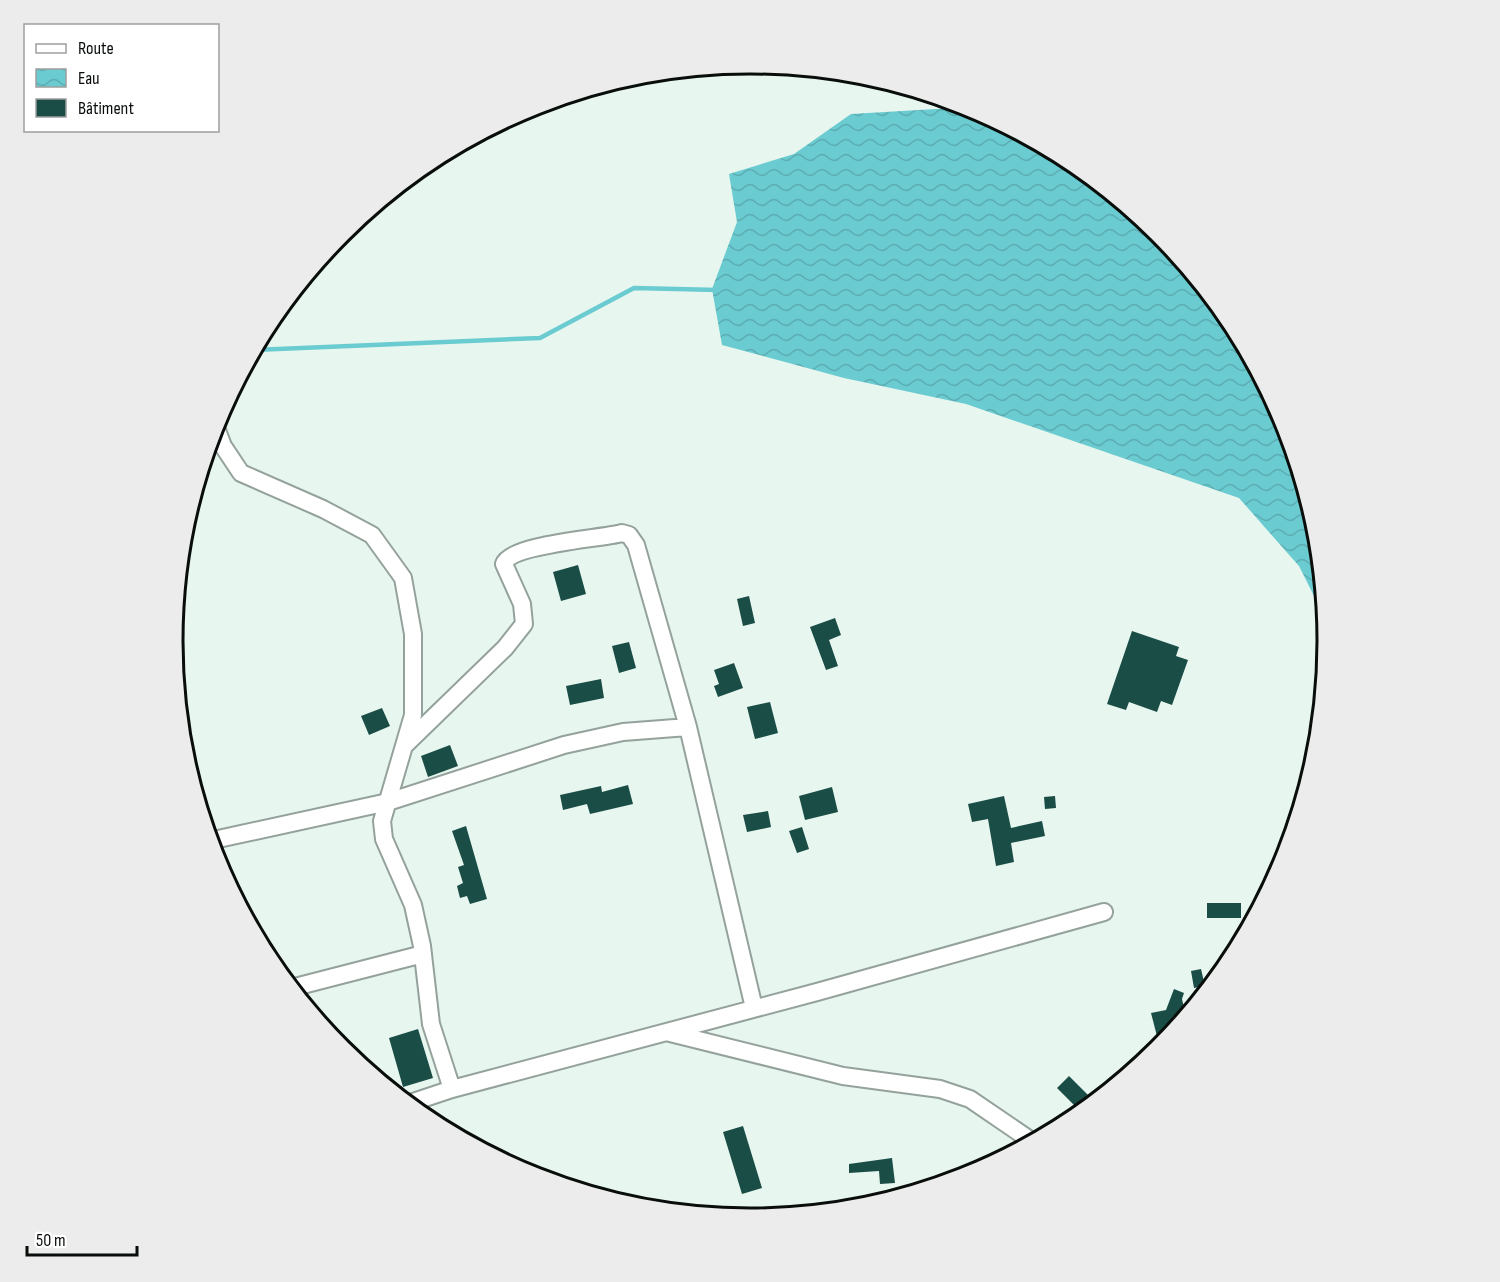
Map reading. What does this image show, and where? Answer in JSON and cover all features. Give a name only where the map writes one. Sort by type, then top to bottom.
[{"type":"street","points":[[220,440],[241,473],[323,509],[372,535],[403,578],[413,634],[413,715],[382,821],[384,839],[413,905],[423,954],[431,1024],[453,1089]]},
{"type":"street","points":[[405,745],[505,648],[524,624],[522,604],[504,564],[511,554],[543,546],[622,533],[628,535],[636,545],[688,727],[754,1008]]},
{"type":"street","points":[[219,839],[388,802],[564,745],[623,732],[688,727]]},
{"type":"street","points":[[418,1100],[1104,912]]},
{"type":"street","points":[[300,986],[423,954]]},
{"type":"street","points":[[663,1032],[843,1076],[940,1089],[970,1098],[1025,1137]]},
{"type":"water","points":[[944,109],[1001,132],[1065,169],[1095,191],[1124,214],[1177,267],[1222,326],[1259,390],[1274,424],[1298,494],[1307,530],[1316,599],[1299,566],[1239,498],[966,404],[844,378],[722,345],[712,289],[737,222],[729,174],[794,154],[851,114]]},
{"type":"building","points":[[578,565],[586,594],[561,601],[553,572]]},
{"type":"building","points":[[749,596],[755,623],[743,626],[737,599]]},
{"type":"building","points":[[835,618],[841,635],[829,640],[838,666],[826,670],[810,627]]},
{"type":"building","points":[[1132,631],[1179,647],[1176,656],[1188,660],[1172,705],[1161,701],[1157,712],[1129,702],[1126,710],[1107,704]]},
{"type":"building","points":[[629,642],[636,668],[619,673],[612,646]]},
{"type":"building","points":[[734,663],[743,688],[718,697],[714,686],[719,684],[714,670]]},
{"type":"building","points":[[601,679],[604,698],[570,705],[566,686]]},
{"type":"building","points":[[770,702],[778,733],[755,739],[747,707]]},
{"type":"building","points":[[382,708],[390,726],[369,735],[361,716]]},
{"type":"building","points":[[450,745],[458,766],[428,777],[421,756]]},
{"type":"building","points":[[628,785],[633,804],[590,814],[587,804],[563,810],[560,795],[601,786],[602,792]]},
{"type":"building","points":[[832,787],[838,812],[805,820],[799,796]]},
{"type":"building","points":[[1004,796],[1011,828],[1042,821],[1045,836],[1011,843],[1014,862],[996,866],[988,819],[972,822],[968,804]]},
{"type":"building","points":[[1055,796],[1056,808],[1045,809],[1044,797]]},
{"type":"building","points":[[768,811],[771,827],[747,832],[743,815]]},
{"type":"building","points":[[466,826],[487,899],[470,904],[467,896],[460,898],[457,886],[463,883],[458,867],[464,865],[452,831]]},
{"type":"building","points":[[802,827],[809,849],[797,853],[789,831]]},
{"type":"building","points":[[1207,903],[1241,903],[1241,918],[1207,918]]},
{"type":"building","points":[[1201,969],[1204,981],[1199,987],[1194,988],[1191,971]]},
{"type":"building","points":[[1174,989],[1184,993],[1182,999],[1184,1007],[1157,1036],[1151,1013],[1166,1010]]},
{"type":"building","points":[[418,1029],[433,1078],[403,1087],[389,1038]]},
{"type":"building","points":[[1069,1076],[1089,1096],[1075,1106],[1057,1088]]},
{"type":"building","points":[[743,1126],[762,1188],[742,1194],[723,1132]]},
{"type":"building","points":[[892,1158],[895,1183],[880,1184],[879,1171],[849,1173],[849,1164]]},
{"type":"waterway","points":[[264,350],[540,338],[634,288],[718,290]]}]
